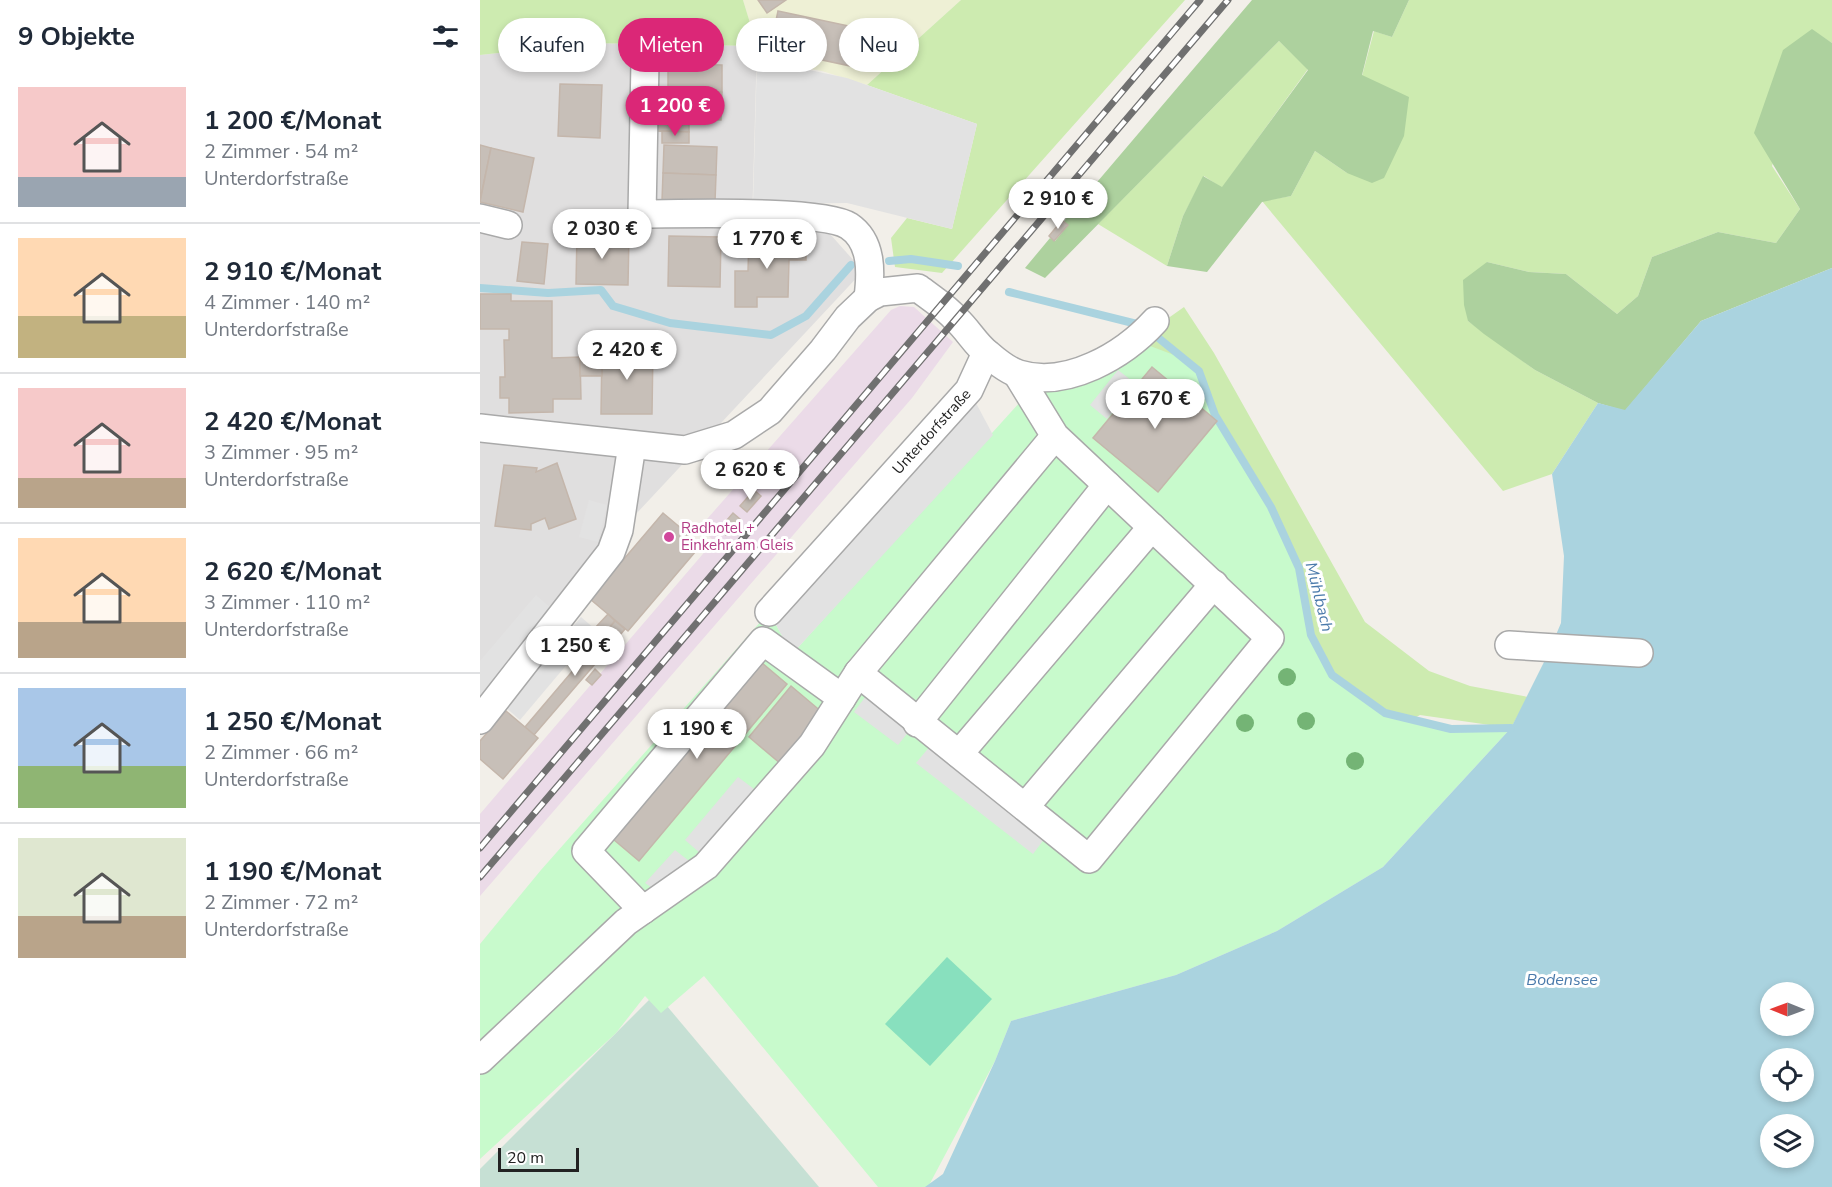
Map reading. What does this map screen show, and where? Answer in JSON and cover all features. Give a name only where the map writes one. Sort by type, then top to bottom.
[{"type":"street","points":[[645,72],[642,214],[791,215],[849,226],[867,247],[871,275],[868,298]]},
{"type":"street","points":[[480,218],[508,225]]},
{"type":"street","points":[[480,428],[685,450],[734,435],[770,411],[824,350],[848,317],[868,298],[880,292],[918,288],[957,319],[986,353],[1017,374],[1055,436],[1270,638],[1089,859],[917,723],[858,673]]},
{"type":"street","points":[[1017,374],[1047,377],[1070,374],[1110,359],[1149,328]]},
{"type":"street","name":"Unterdorfstraße","points":[[770,612],[969,390],[986,353]]},
{"type":"street","points":[[480,1060],[618,929],[706,866],[812,745],[858,673],[1055,436]]},
{"type":"street","points":[[480,720],[610,552],[620,530],[632,445]]},
{"type":"street","points":[[917,723],[1107,485]]},
{"type":"street","points":[[959,754],[1152,526]]},
{"type":"street","points":[[1025,807],[1214,584]]},
{"type":"street","points":[[643,910],[586,851],[763,641],[842,698]]},
{"type":"street","points":[[1509,645],[1640,653]]},
{"type":"shaded area","points":[[606,43],[618,44],[618,72],[724,72],[724,45],[736,46],[736,72],[756,72],[752,223],[822,225],[863,271],[480,681],[480,55],[498,53],[498,72],[606,72]]},
{"type":"shaded area","points":[[757,72],[819,72],[847,78],[977,124],[952,229],[847,203],[753,204]]},
{"type":"shaded area","points":[[900,306],[914,307],[953,342],[912,398],[480,896],[480,814],[714,541],[700,527],[891,310]]},
{"type":"shaded area","points":[[1118,370],[1136,384],[1107,419],[1090,405]]},
{"type":"shaded area","points":[[969,390],[993,435],[792,654],[769,612]]},
{"type":"shaded area","points":[[589,500],[607,505],[598,542],[579,537]]},
{"type":"shaded area","points":[[536,595],[553,610],[480,697],[480,661]]},
{"type":"shaded area","points":[[581,617],[596,630],[520,720],[505,707]]},
{"type":"shaded area","points":[[866,696],[910,730],[898,745],[854,712]]},
{"type":"shaded area","points":[[931,745],[1048,834],[1033,854],[916,763]]},
{"type":"shaded area","points":[[738,777],[754,789],[700,853],[685,840]]},
{"type":"shaded area","points":[[675,850],[693,864],[655,890],[645,883]]},
{"type":"green space","points":[[480,0],[743,0],[748,18],[736,18],[736,46],[724,45],[724,18],[618,18],[618,44],[606,43],[606,18],[498,18],[498,53],[480,55]]},
{"type":"green space","points":[[743,0],[961,0],[919,38],[919,18],[839,18],[839,72],[881,72],[867,85],[825,72],[827,18],[748,18]]},
{"type":"green space","points":[[961,0],[1185,0],[942,273],[895,267],[891,238],[907,218],[952,229],[977,124],[867,85],[881,72],[919,72],[919,38]]},
{"type":"green space","points":[[1252,0],[1409,0],[1392,37],[1373,31],[1362,75],[1409,97],[1404,136],[1384,178],[1372,183],[1347,173],[1315,151],[1291,196],[1262,202],[1207,272],[1167,266],[1183,216],[1203,176],[1222,187],[1308,70],[1279,41],[1045,278],[1025,268],[1050,238],[1055,241],[1068,225],[1064,221],[1083,199],[1087,203],[1096,193],[1092,188]]},
{"type":"green space","points":[[1409,0],[1832,0],[1832,43],[1812,30],[1772,166],[1800,209],[1776,243],[1718,232],[1652,257],[1638,296],[1617,314],[1566,274],[1529,272],[1487,262],[1468,321],[1535,370],[1598,403],[1552,474],[1503,491],[1262,201],[1291,196],[1315,151],[1347,173],[1362,76],[1374,31],[1392,37]]},
{"type":"green space","points":[[1812,29],[1832,43],[1832,268],[1701,321],[1625,411],[1598,403],[1535,370],[1468,321],[1464,305],[1463,280],[1487,262],[1529,272],[1566,274],[1617,314],[1638,296],[1652,257],[1718,232],[1776,243],[1800,209],[1754,133],[1783,50]]},
{"type":"green space","points":[[1279,41],[1308,69],[1222,188],[1204,176],[1183,216],[1167,266],[1098,224]]},
{"type":"green space","points":[[1184,307],[1214,353],[1365,622],[1429,671],[1470,686],[1528,697],[1511,728],[1420,715],[1392,731],[1304,823],[1215,415],[1199,371],[1145,344],[1160,324]]},
{"type":"green space","points":[[1145,344],[1179,357],[1199,371],[1215,415],[1271,507],[1299,568],[1311,635],[1332,675],[1385,713],[1451,729],[1511,728],[1383,867],[1277,931],[1176,975],[1011,1021],[995,1061],[928,1187],[878,1187],[704,976],[661,1013],[645,996],[616,1033],[480,1159],[480,944],[541,870],[769,612],[792,654],[1031,390]]},
{"type":"green space","points":[[947,957],[992,999],[930,1066],[885,1024]]},
{"type":"green space","points":[[656,993],[819,1187],[480,1187],[480,1169]]},
{"type":"water","name":"Bodensee","points":[[1832,268],[1832,1187],[925,1187],[943,1174],[1011,1021],[1176,975],[1277,931],[1383,867],[1511,728],[1561,623],[1564,556],[1552,474],[1598,403],[1625,410],[1701,321]]},
{"type":"building","points":[[758,0],[786,0],[767,13]]},
{"type":"building","points":[[778,11],[811,18],[777,18]]},
{"type":"building","points":[[827,21],[839,24],[839,64],[827,61]]},
{"type":"building","points":[[668,72],[722,72],[722,92],[668,92]]},
{"type":"building","points":[[560,84],[602,85],[600,138],[558,136]]},
{"type":"building","points":[[668,92],[722,92],[721,120],[667,119]]},
{"type":"building","points":[[655,120],[689,120],[689,132],[656,131]]},
{"type":"building","points":[[662,131],[689,132],[689,143],[662,143]]},
{"type":"building","points":[[480,145],[491,148],[480,200]]},
{"type":"building","points":[[664,145],[717,147],[716,175],[663,173]]},
{"type":"building","points":[[491,148],[534,158],[523,212],[480,202]]},
{"type":"building","points":[[663,173],[716,175],[715,202],[662,201]]},
{"type":"building","points":[[1091,187],[1096,192],[1087,203],[1081,198]]},
{"type":"building","points":[[1062,220],[1068,225],[1054,241],[1049,236]]},
{"type":"building","points":[[577,234],[629,235],[628,285],[576,284]]},
{"type":"building","points":[[669,236],[721,237],[720,287],[668,286]]},
{"type":"building","points":[[749,236],[789,237],[789,243],[806,243],[806,260],[789,260],[788,297],[757,297],[757,307],[735,307],[735,271],[748,271]]},
{"type":"building","points":[[522,242],[548,244],[544,284],[517,281]]},
{"type":"building","points":[[480,294],[511,294],[511,301],[552,301],[552,358],[580,357],[581,399],[553,399],[553,412],[509,413],[509,398],[500,398],[500,377],[505,377],[504,340],[509,340],[509,329],[480,329]]},
{"type":"building","points":[[602,348],[653,348],[652,414],[601,414]]},
{"type":"building","points":[[580,357],[602,357],[602,376],[580,376]]},
{"type":"building","points":[[1152,367],[1217,421],[1158,492],[1093,438]]},
{"type":"building","points":[[557,463],[576,519],[549,529],[545,518],[531,524],[531,530],[495,526],[504,465],[537,468],[536,472]]},
{"type":"building","points":[[754,490],[761,496],[747,512],[740,506]]},
{"type":"building","points":[[663,513],[701,545],[628,631],[590,599]]},
{"type":"building","points":[[733,513],[740,519],[726,535],[720,528]]},
{"type":"building","points":[[608,614],[615,621],[603,635],[595,628]]},
{"type":"building","points":[[615,621],[625,629],[534,735],[525,727]]},
{"type":"building","points":[[756,658],[787,684],[639,861],[607,834]]},
{"type":"building","points":[[595,669],[601,675],[592,685],[586,680]]},
{"type":"building","points":[[791,686],[823,713],[781,764],[749,737]]},
{"type":"building","points":[[506,711],[538,738],[503,779],[480,759],[480,741]]},
{"type":"waterway","points":[[889,261],[911,259],[958,266]]},
{"type":"waterway","name":"Mühlbach","points":[[480,288],[548,293],[601,290],[613,306],[670,323],[771,335],[806,316],[851,265]]},
{"type":"waterway","name":"Mühlbach","points":[[1009,292],[1141,325]]},
{"type":"waterway","name":"Mühlbach","points":[[1156,336],[1199,371],[1215,415],[1271,507],[1299,568],[1311,635],[1332,675],[1385,713],[1451,729],[1511,728]]},
{"type":"railway","points":[[480,848],[1200,0]]},
{"type":"railway","points":[[480,877],[1228,0]]},
{"type":"place","name":"Radhotel + Einkehr am Gleis","points":[[669,537]]}]
